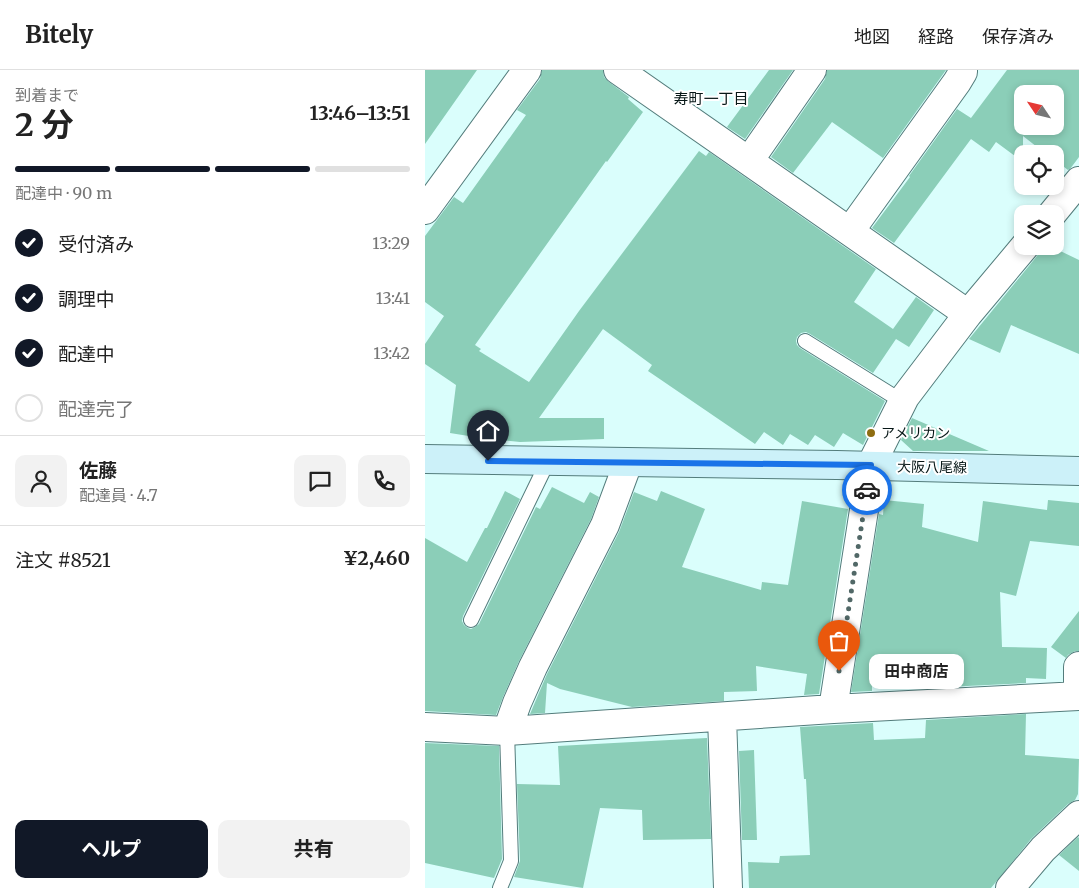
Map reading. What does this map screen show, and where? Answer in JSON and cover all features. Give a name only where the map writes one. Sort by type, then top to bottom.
[{"type":"main road","name":"大阪八尾線","points":[[425,460],[871,465],[1079,471]]},
{"type":"street","points":[[425,210],[527,70]]},
{"type":"street","points":[[618,70],[968,314]]},
{"type":"street","points":[[749,161],[812,70]]},
{"type":"street","points":[[850,231],[963,70]]},
{"type":"street","points":[[1059,205],[1079,181]]},
{"type":"street","points":[[833,709],[871,465],[905,397],[968,314],[1017,255]]},
{"type":"street","points":[[507,731],[533,667],[605,525],[628,463]]},
{"type":"street","points":[[425,727],[507,731],[833,709],[1078,696],[1079,666]]},
{"type":"street","points":[[722,717],[728,888]]},
{"type":"street","points":[[1011,888],[1043,849],[1079,815]]},
{"type":"lane","points":[[805,341],[903,402]]},
{"type":"lane","points":[[471,620],[547,462]]},
{"type":"lane","points":[[500,888],[511,861],[507,731]]},
{"type":"building","points":[[425,70],[477,70],[425,144]]},
{"type":"building","points":[[542,70],[603,70],[604,77],[629,97],[628,99],[643,112],[475,345],[481,349],[479,351],[529,382],[579,311],[699,151],[706,156],[709,152],[876,269],[854,302],[893,329],[916,297],[934,310],[909,347],[896,339],[873,373],[806,332],[801,333],[797,337],[797,345],[800,348],[885,401],[863,445],[843,433],[834,447],[815,435],[808,445],[790,434],[783,445],[764,432],[755,444],[648,371],[652,365],[603,329],[539,418],[604,418],[604,439],[520,442],[450,433],[456,385],[425,364],[425,344],[444,316],[425,302],[425,236],[454,197],[463,203],[526,115],[517,110],[540,79]]},
{"type":"building","points":[[769,70],[793,70],[745,139],[727,127]]},
{"type":"building","points":[[827,70],[946,70],[883,158],[832,122],[793,173],[771,157],[825,79]]},
{"type":"building","points":[[1007,70],[1079,70],[1079,157],[1068,170],[1064,167],[1064,145],[1034,145],[1023,136],[1023,145],[1014,145],[1014,155],[996,142],[989,152],[971,139],[894,243],[872,228],[957,109],[971,118]]},
{"type":"building","points":[[1064,253],[1079,260],[1079,354],[1011,325],[1000,353],[969,339],[1037,256],[1064,255]]},
{"type":"building","points":[[912,418],[989,451],[913,451],[901,440]]},
{"type":"building","points":[[552,487],[584,503],[590,492],[599,497],[591,519],[519,661],[496,715],[425,711],[425,538],[467,562],[485,528],[487,528],[505,491],[520,499],[463,616],[462,621],[464,625],[471,629],[479,624],[536,507],[540,509]]},
{"type":"building","points":[[661,491],[705,509],[682,567],[761,590],[762,582],[788,585],[802,501],[848,509],[819,694],[804,695],[807,674],[756,666],[757,691],[724,692],[724,701],[632,707],[560,689],[547,683],[545,713],[530,714],[547,674],[619,532],[634,492],[657,501]]},
{"type":"building","points":[[884,500],[924,504],[922,527],[978,542],[983,501],[1047,510],[1048,500],[1079,503],[1079,546],[1030,541],[1016,596],[1000,592],[1002,647],[1047,648],[1046,679],[1026,678],[1026,683],[927,688],[927,686],[872,686],[872,691],[851,692],[879,514],[883,515]]},
{"type":"building","points":[[1079,611],[1079,651],[1075,651],[1066,658],[1051,647]]},
{"type":"building","points":[[1026,714],[1025,755],[1079,759],[1078,794],[1075,800],[1068,804],[1031,839],[991,888],[749,888],[748,862],[779,863],[780,856],[810,855],[806,779],[804,779],[800,727],[873,723],[874,740],[925,738],[926,720]]},
{"type":"building","points":[[707,738],[711,839],[643,840],[642,810],[600,808],[583,888],[514,877],[520,861],[517,784],[560,785],[558,746]]},
{"type":"building","points":[[425,743],[499,746],[502,859],[494,878],[425,863]]},
{"type":"building","points":[[754,750],[757,840],[742,840],[739,751]]},
{"type":"building","points":[[1079,838],[1079,871],[1059,855]]},
{"type":"way so far","points":[[839,671],[867,490]]},
{"type":"place","name":"アメリカン","points":[[871,433]]},
{"type":"place","name":"田中商店","points":[[839,671]]},
{"type":"district","name":"寿町一丁目","points":[[711,99]]},
{"type":"route","points":[[488,461],[871,465],[867,490]]}]
